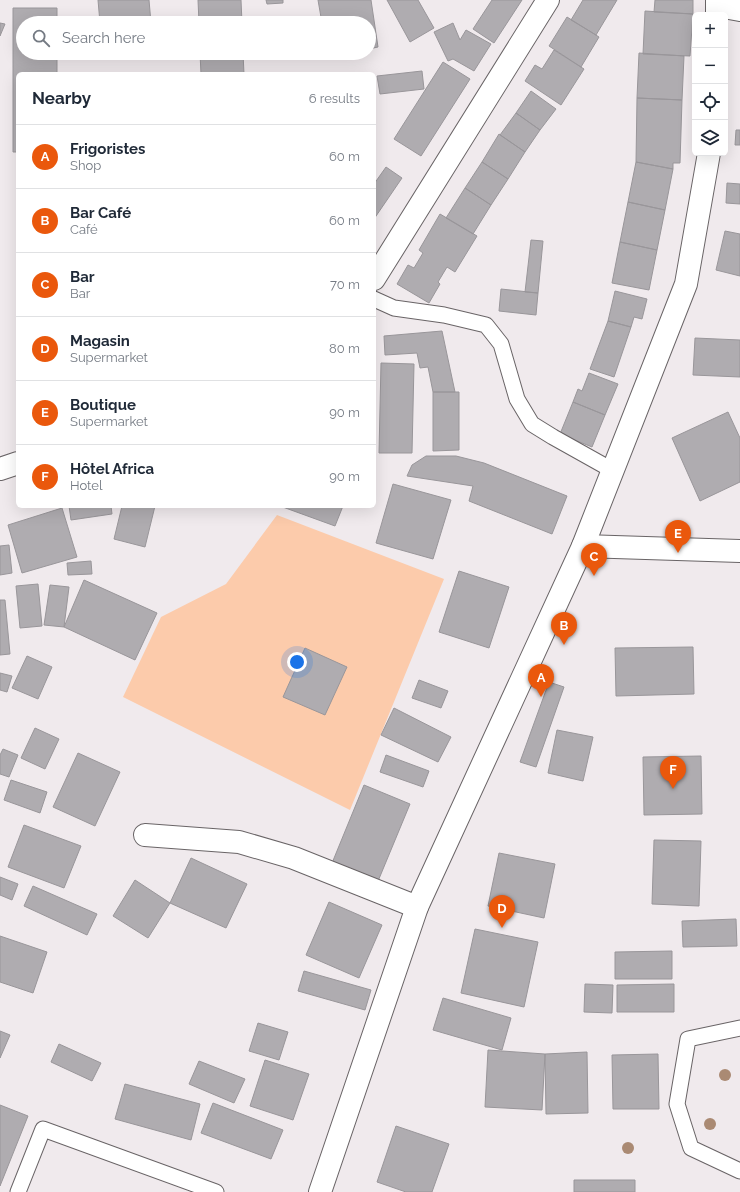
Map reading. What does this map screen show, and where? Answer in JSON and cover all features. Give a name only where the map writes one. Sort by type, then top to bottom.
[{"type":"main road","points":[[376,276],[548,0]]},
{"type":"main road","points":[[717,7],[740,10]]},
{"type":"main road","points":[[320,1192],[417,907],[583,546],[686,284],[708,156]]},
{"type":"main road","points":[[0,469],[16,464]]},
{"type":"main road","points":[[583,546],[740,552]]},
{"type":"main road","points":[[145,834],[238,842],[294,858],[417,907]]},
{"type":"lane","points":[[376,300],[394,308],[444,316],[486,325],[501,344],[517,399],[532,424],[612,470]]},
{"type":"lane","points":[[740,1028],[688,1039],[677,1104],[691,1148],[740,1171]]},
{"type":"lane","points":[[18,1192],[43,1129],[216,1192]]},
{"type":"shaded area","points":[[277,515],[444,579],[350,810],[123,697],[161,617],[226,584]]},
{"type":"building","points":[[98,0],[149,0],[150,16],[99,16]]},
{"type":"building","points":[[198,0],[241,0],[242,16],[199,16]]},
{"type":"building","points":[[266,0],[283,0],[283,3],[267,4]]},
{"type":"building","points":[[318,0],[371,0],[373,16],[321,16]]},
{"type":"building","points":[[387,0],[418,0],[434,28],[410,42]]},
{"type":"building","points":[[492,0],[522,0],[494,43],[473,29]]},
{"type":"building","points":[[583,0],[617,0],[596,35],[571,20]]},
{"type":"building","points":[[655,0],[693,0],[692,14],[654,12]]},
{"type":"building","points":[[13,8],[57,8],[57,16],[16,16],[16,60],[57,60],[57,72],[16,72],[16,152],[13,152]]},
{"type":"building","points":[[645,11],[692,14],[690,56],[643,54]]},
{"type":"building","points":[[567,17],[599,37],[581,67],[549,46]]},
{"type":"building","points":[[0,23],[5,24],[0,36]]},
{"type":"building","points":[[453,23],[460,40],[466,30],[491,44],[474,71],[453,59],[448,61],[434,32]]},
{"type":"building","points":[[376,34],[378,47],[376,47]]},
{"type":"building","points":[[554,50],[584,69],[561,105],[525,81],[535,65],[542,69]]},
{"type":"building","points":[[639,53],[684,56],[682,100],[637,98]]},
{"type":"building","points":[[200,60],[243,60],[244,72],[201,72]]},
{"type":"building","points":[[443,62],[470,79],[421,156],[394,139]]},
{"type":"building","points":[[422,71],[424,89],[380,94],[377,76]]},
{"type":"building","points":[[531,91],[556,109],[540,130],[516,113]]},
{"type":"building","points":[[637,98],[682,100],[680,163],[673,163],[673,169],[636,162]]},
{"type":"building","points":[[516,113],[540,130],[525,152],[500,135]]},
{"type":"building","points":[[736,130],[740,130],[740,145],[735,145]]},
{"type":"building","points":[[499,134],[525,152],[508,179],[482,162]]},
{"type":"building","points":[[482,162],[508,179],[491,205],[465,188]]},
{"type":"building","points":[[636,162],[673,169],[665,210],[628,202]]},
{"type":"building","points":[[386,167],[402,178],[376,216],[376,181]]},
{"type":"building","points":[[727,183],[740,184],[740,204],[726,203]]},
{"type":"building","points":[[465,188],[491,205],[473,234],[446,218]]},
{"type":"building","points":[[628,202],[665,210],[657,250],[620,242]]},
{"type":"building","points":[[440,214],[477,236],[455,272],[447,267],[438,282],[440,284],[429,303],[397,284],[408,265],[414,268],[423,253],[419,250]]},
{"type":"building","points":[[725,231],[740,234],[740,276],[716,270]]},
{"type":"building","points":[[531,240],[543,241],[538,293],[525,292]]},
{"type":"building","points":[[620,242],[657,250],[649,290],[612,283]]},
{"type":"building","points":[[501,289],[538,293],[536,315],[499,311]]},
{"type":"building","points":[[615,291],[647,299],[642,319],[634,317],[631,327],[608,321]]},
{"type":"building","points":[[608,321],[631,327],[614,377],[590,369]]},
{"type":"building","points":[[442,331],[455,392],[433,392],[428,367],[420,368],[417,353],[385,355],[384,336]]},
{"type":"building","points":[[695,338],[740,340],[740,377],[693,375]]},
{"type":"building","points":[[381,363],[414,364],[412,453],[379,453]]},
{"type":"building","points":[[589,373],[618,384],[605,415],[573,402],[578,389],[582,391]]},
{"type":"building","points":[[433,392],[459,392],[459,450],[433,451]]},
{"type":"building","points":[[573,402],[605,415],[592,447],[560,434]]},
{"type":"building","points":[[728,412],[740,438],[740,482],[700,501],[672,438]]},
{"type":"building","points":[[426,456],[456,456],[484,463],[567,496],[552,534],[469,501],[473,486],[407,476],[412,465]]},
{"type":"building","points":[[393,484],[451,500],[433,559],[376,543]]},
{"type":"building","points":[[62,508],[77,557],[22,573],[8,525]]},
{"type":"building","points":[[69,508],[111,508],[112,514],[71,520]]},
{"type":"building","points":[[122,508],[155,508],[145,547],[114,539]]},
{"type":"building","points":[[286,508],[342,508],[335,526]]},
{"type":"building","points":[[9,545],[12,573],[0,575],[0,546]]},
{"type":"building","points":[[91,561],[92,574],[68,575],[67,563]]},
{"type":"building","points":[[459,571],[509,587],[489,648],[439,632]]},
{"type":"building","points":[[84,580],[157,613],[135,660],[64,627]]},
{"type":"building","points":[[38,584],[42,626],[20,628],[16,586]]},
{"type":"building","points":[[50,585],[69,587],[64,627],[44,625]]},
{"type":"building","points":[[0,600],[5,600],[10,654],[0,655]]},
{"type":"building","points":[[693,647],[694,694],[616,696],[615,648]]},
{"type":"building","points":[[305,648],[347,667],[325,715],[283,697]]},
{"type":"building","points":[[27,656],[52,667],[38,699],[12,688]]},
{"type":"building","points":[[0,673],[12,676],[7,692],[0,690]]},
{"type":"building","points":[[419,680],[448,691],[441,708],[412,698]]},
{"type":"building","points":[[549,682],[564,687],[536,767],[520,762]]},
{"type":"building","points":[[394,708],[451,737],[438,762],[381,735]]},
{"type":"building","points":[[35,728],[59,739],[45,769],[21,758]]},
{"type":"building","points":[[557,730],[593,737],[583,781],[548,773]]},
{"type":"building","points":[[3,749],[18,755],[9,777],[0,774],[0,755]]},
{"type":"building","points":[[78,753],[120,772],[95,826],[53,807]]},
{"type":"building","points":[[386,755],[429,771],[423,787],[380,772]]},
{"type":"building","points":[[701,756],[702,814],[644,815],[643,757]]},
{"type":"building","points":[[11,780],[47,792],[40,813],[4,800]]},
{"type":"building","points":[[364,785],[410,804],[376,886],[330,868]]},
{"type":"building","points":[[24,825],[81,846],[64,888],[8,867]]},
{"type":"building","points":[[654,840],[701,841],[699,906],[652,904]]},
{"type":"building","points":[[499,853],[555,864],[544,918],[488,906]]},
{"type":"building","points":[[191,858],[247,884],[226,928],[170,903]]},
{"type":"building","points":[[0,877],[18,884],[12,900],[0,895]]},
{"type":"building","points":[[135,880],[170,903],[148,938],[113,916]]},
{"type":"building","points":[[33,886],[97,914],[87,935],[24,906]]},
{"type":"building","points":[[329,902],[382,925],[359,978],[306,955]]},
{"type":"building","points":[[736,919],[737,946],[683,947],[682,921]]},
{"type":"building","points":[[475,929],[538,942],[524,1007],[461,993]]},
{"type":"building","points":[[0,936],[47,952],[33,993],[0,982]]},
{"type":"building","points":[[672,951],[672,979],[615,979],[615,952]]},
{"type":"building","points":[[304,971],[371,990],[365,1010],[298,991]]},
{"type":"building","points":[[585,984],[613,985],[612,1013],[584,1012]]},
{"type":"building","points":[[674,984],[674,1012],[617,1012],[617,985]]},
{"type":"building","points":[[443,998],[511,1018],[502,1050],[433,1030]]},
{"type":"building","points":[[258,1023],[288,1032],[279,1060],[249,1051]]},
{"type":"building","points":[[0,1031],[10,1035],[0,1058]]},
{"type":"building","points":[[59,1044],[101,1063],[92,1081],[51,1062]]},
{"type":"building","points":[[488,1050],[545,1054],[542,1110],[485,1107]]},
{"type":"building","points":[[587,1052],[588,1113],[546,1114],[545,1054]]},
{"type":"building","points":[[658,1054],[659,1109],[613,1109],[612,1055]]},
{"type":"building","points":[[265,1060],[309,1074],[293,1120],[250,1106]]},
{"type":"building","points":[[199,1061],[245,1079],[234,1103],[189,1084]]},
{"type":"building","points":[[125,1084],[200,1104],[191,1140],[115,1119]]},
{"type":"building","points":[[213,1103],[283,1130],[271,1159],[201,1133]]},
{"type":"building","points":[[0,1105],[28,1116],[0,1186]]},
{"type":"building","points":[[396,1126],[449,1144],[432,1192],[406,1192],[377,1182]]},
{"type":"building","points":[[574,1180],[635,1180],[635,1192],[574,1192]]},
{"type":"place","name":"Boutique","points":[[678,553]]},
{"type":"place","name":"Bar","points":[[594,576]]},
{"type":"place","name":"Bar Café","points":[[564,645]]},
{"type":"place","name":"Frigoristes","points":[[541,697]]},
{"type":"place","name":"Hôtel Africa","points":[[673,789]]},
{"type":"place","name":"Magasin","points":[[502,928]]}]
